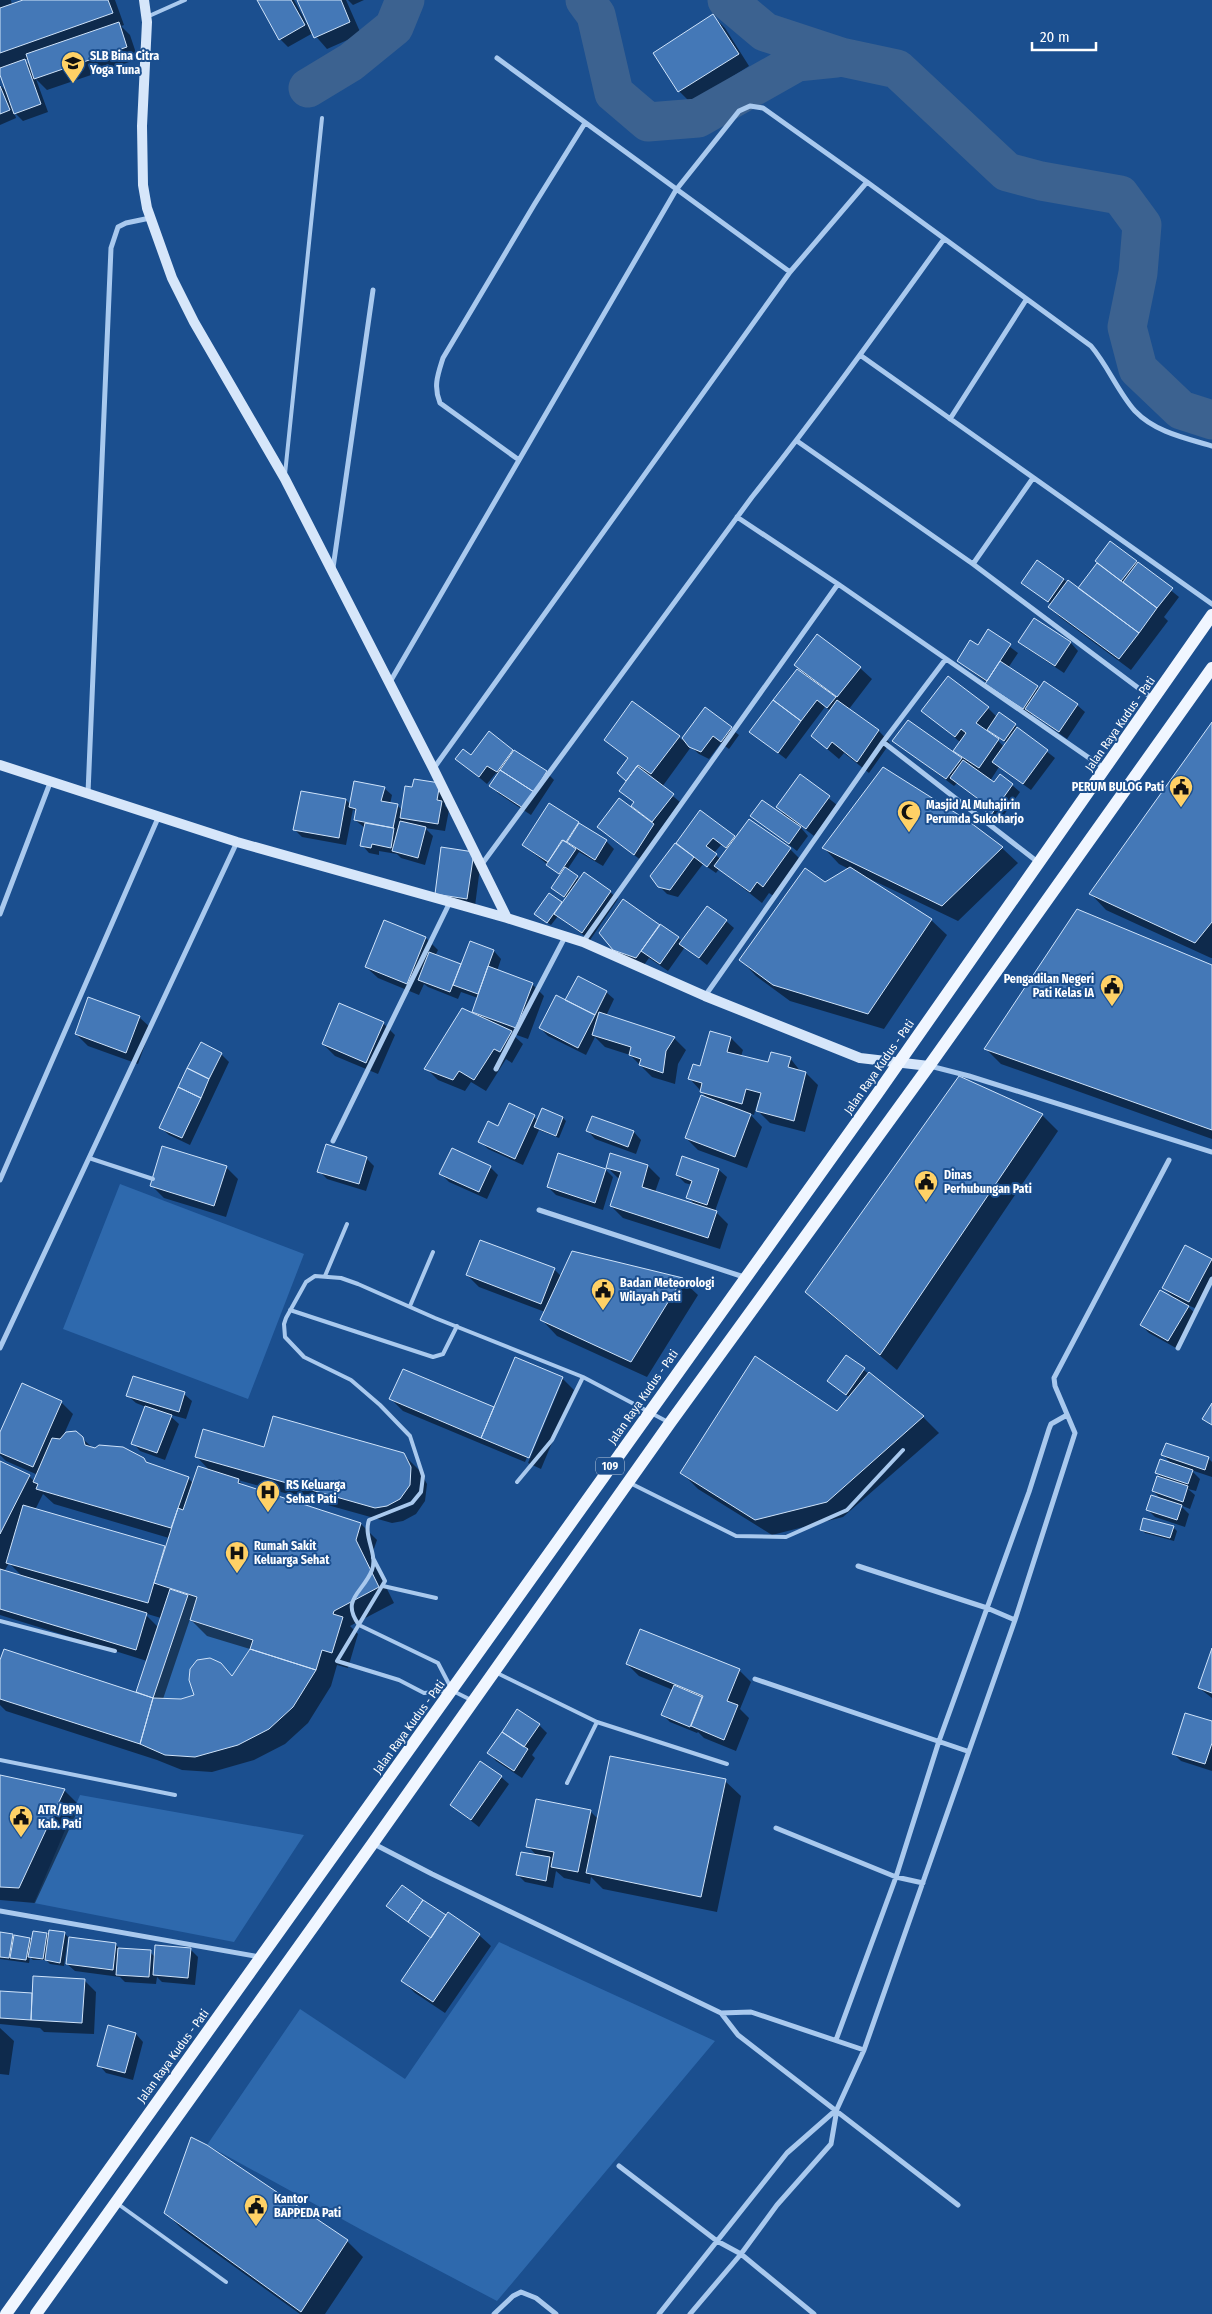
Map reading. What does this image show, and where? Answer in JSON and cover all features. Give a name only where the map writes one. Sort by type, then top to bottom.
[{"type":"main road","name":"Jalan Raya Kudus - Pati","points":[[6,2314],[899,1062],[1212,615]]},
{"type":"main road","name":"109","points":[[36,2314],[373,1844],[493,1671],[670,1423],[929,1066],[1212,668]]},
{"type":"street","points":[[144,0],[147,20],[147,65],[142,126],[143,185],[150,218],[172,278],[194,322],[285,479],[482,864],[507,918]]},
{"type":"street","points":[[498,58],[790,272]]},
{"type":"street","points":[[390,683],[676,190],[739,111],[750,106],[763,108],[1091,346],[1104,361],[1130,404],[1150,423],[1166,432],[1212,446]]},
{"type":"street","points":[[519,460],[440,403],[435,392],[436,379],[443,358],[534,205],[586,123]]},
{"type":"street","points":[[433,768],[790,272],[867,182]]},
{"type":"street","points":[[88,793],[111,248],[118,227],[126,223],[150,218]]},
{"type":"street","points":[[482,864],[737,517],[797,441],[860,356],[944,239]]},
{"type":"street","points":[[332,571],[373,290]]},
{"type":"street","points":[[950,419],[1026,300]]},
{"type":"street","points":[[860,356],[1212,604]]},
{"type":"street","points":[[797,441],[973,564],[1154,699]]},
{"type":"street","points":[[973,564],[1033,478]]},
{"type":"street","points":[[737,517],[838,584],[944,660],[1105,769]]},
{"type":"street","points":[[583,942],[838,584]]},
{"type":"street","points":[[705,996],[883,742],[944,660]]},
{"type":"street","points":[[883,742],[1040,863]]},
{"type":"street","points":[[0,765],[50,783],[88,793],[158,818],[237,842],[507,918],[583,942],[705,996],[860,1058],[929,1066],[969,1076],[1212,1152]]},
{"type":"street","points":[[0,914],[50,783]]},
{"type":"street","points":[[0,1180],[158,818]]},
{"type":"street","points":[[0,1348],[237,842]]},
{"type":"street","points":[[333,1141],[450,902]]},
{"type":"street","points":[[496,1070],[565,937]]},
{"type":"street","points":[[690,2314],[740,2254],[777,2205],[831,2144],[837,2109],[864,2050],[923,1883],[967,1751],[1015,1620],[1075,1433],[1054,1378],[1170,1160]]},
{"type":"street","points":[[539,1210],[745,1277]]},
{"type":"street","points":[[1178,1348],[1212,1279]]},
{"type":"street","points":[[836,2040],[896,1877],[939,1740],[1049,1429],[1051,1424],[1067,1415]]},
{"type":"street","points":[[858,1566],[987,1608],[1015,1620]]},
{"type":"street","points":[[755,1679],[967,1751]]},
{"type":"street","points":[[776,1828],[896,1877],[923,1883]]},
{"type":"street","points":[[373,1844],[721,2012],[751,2012],[864,2050]]},
{"type":"street","points":[[0,1910],[260,1957]]},
{"type":"street","points":[[721,2012],[738,2035],[837,2109],[958,2205]]},
{"type":"street","points":[[659,2314],[788,2153],[837,2109]]},
{"type":"street","points":[[619,2166],[717,2242],[740,2254],[814,2314]]},
{"type":"street","points":[[494,2314],[512,2296],[521,2292],[536,2298],[556,2314]]},
{"type":"lane","points":[[147,20],[185,0]]},
{"type":"lane","points":[[285,479],[322,118]]},
{"type":"lane","points":[[89,1158],[152,1179]]},
{"type":"lane","points":[[325,1276],[347,1224]]},
{"type":"lane","points":[[410,1306],[433,1252]]},
{"type":"lane","points":[[472,1701],[452,1690],[438,1663],[359,1625],[352,1615],[351,1607],[353,1600],[372,1569],[373,1558],[366,1528],[369,1520],[412,1503],[421,1492],[423,1476],[410,1436],[380,1405],[351,1380],[304,1357],[288,1342],[285,1337],[284,1324],[306,1282],[315,1276],[341,1278],[583,1377],[670,1423]]},
{"type":"lane","points":[[290,1310],[433,1357],[443,1354],[457,1326]]},
{"type":"lane","points":[[517,1482],[552,1440],[583,1377]]},
{"type":"lane","points":[[628,1482],[736,1536],[786,1537],[847,1510],[903,1450]]},
{"type":"lane","points":[[373,1558],[384,1575],[383,1586],[337,1661],[399,1680],[424,1693],[452,1690]]},
{"type":"lane","points":[[383,1586],[436,1598]]},
{"type":"lane","points":[[0,1621],[115,1651]]},
{"type":"lane","points":[[493,1671],[597,1722],[727,1764]]},
{"type":"lane","points":[[566,1782],[597,1722]]},
{"type":"lane","points":[[0,1760],[175,1794]]},
{"type":"lane","points":[[116,2202],[226,2282]]},
{"type":"shaded area","points":[[120,1184],[304,1254],[248,1399],[63,1329]]},
{"type":"shaded area","points":[[188,1595],[197,1597],[190,1621],[253,1640],[250,1649],[232,1676],[190,1669],[189,1680],[194,1695],[181,1699],[153,1698]]},
{"type":"shaded area","points":[[80,1795],[304,1835],[234,1942],[34,1903]]},
{"type":"shaded area","points":[[499,1942],[715,2041],[497,2301],[207,2145],[300,2009],[405,2079]]},
{"type":"building","points":[[23,0],[108,0],[113,13],[0,53],[0,8]]},
{"type":"building","points":[[257,0],[291,0],[305,25],[279,40]]},
{"type":"building","points":[[297,0],[341,0],[350,22],[314,38]]},
{"type":"building","points":[[713,14],[739,54],[678,92],[653,53]]},
{"type":"building","points":[[119,22],[127,47],[34,79],[26,54]]},
{"type":"building","points":[[25,59],[41,104],[14,114],[0,75],[0,68]]},
{"type":"building","points":[[0,86],[10,110],[0,114]]},
{"type":"building","points":[[1110,541],[1137,561],[1121,581],[1095,561]]},
{"type":"building","points":[[1037,560],[1064,579],[1048,602],[1021,583]]},
{"type":"building","points":[[1138,562],[1173,588],[1157,608],[1123,582]]},
{"type":"building","points":[[1097,563],[1157,608],[1139,633],[1078,588]]},
{"type":"building","points":[[1068,580],[1139,633],[1119,659],[1048,607]]},
{"type":"building","points":[[1034,618],[1071,642],[1055,666],[1018,642]]},
{"type":"building","points":[[988,629],[1011,644],[987,681],[957,661],[970,640],[978,645]]},
{"type":"building","points":[[817,634],[861,667],[837,697],[794,665]]},
{"type":"building","points":[[1000,661],[1038,686],[1023,709],[985,684]]},
{"type":"building","points":[[797,669],[836,697],[827,708],[817,700],[801,721],[773,700]]},
{"type":"building","points":[[948,676],[989,707],[976,723],[999,739],[979,768],[953,751],[966,733],[961,729],[955,737],[921,711]]},
{"type":"building","points":[[1044,681],[1078,704],[1059,732],[1025,709]]},
{"type":"building","points":[[773,700],[801,721],[778,753],[749,732]]},
{"type":"building","points":[[837,700],[879,730],[857,762],[832,742],[827,749],[811,736]]},
{"type":"building","points":[[632,701],[680,736],[651,774],[638,765],[626,781],[617,773],[628,758],[604,740]]},
{"type":"building","points":[[705,707],[732,727],[721,742],[713,736],[701,752],[689,747],[682,738]]},
{"type":"building","points":[[999,712],[1016,724],[1004,741],[987,730]]},
{"type":"building","points":[[908,720],[962,758],[946,779],[892,741]]},
{"type":"building","name":"PERUM BULOG Pati","points":[[1212,722],[1212,922],[1195,943],[1089,894]]},
{"type":"building","points":[[1017,727],[1048,750],[1023,784],[992,762]]},
{"type":"building","points":[[489,731],[513,750],[497,772],[487,766],[479,777],[455,759],[463,749],[471,755]]},
{"type":"building","points":[[514,750],[547,771],[534,792],[500,770]]},
{"type":"building","points":[[963,760],[994,782],[1000,774],[1013,784],[991,815],[978,806],[981,801],[950,778]]},
{"type":"building","points":[[637,766],[674,794],[652,822],[631,806],[634,802],[619,791]]},
{"type":"building","name":"Masjid Al Muhajirin Perumda Sukoharjo","points":[[883,767],[967,820],[1003,847],[942,906],[822,848]]},
{"type":"building","points":[[500,770],[534,792],[523,808],[489,786]]},
{"type":"building","points":[[800,774],[830,796],[806,829],[776,807]]},
{"type":"building","points":[[414,779],[440,783],[437,800],[442,801],[438,824],[400,818],[405,786],[412,787]]},
{"type":"building","points":[[354,781],[385,787],[381,801],[398,804],[393,828],[354,820],[356,809],[349,807]]},
{"type":"building","points":[[301,791],[346,799],[339,838],[293,830]]},
{"type":"building","points":[[619,798],[654,824],[634,855],[597,827]]},
{"type":"building","points":[[762,800],[801,827],[789,844],[750,816]]},
{"type":"building","points":[[549,803],[579,822],[566,842],[562,840],[548,862],[522,845]]},
{"type":"building","points":[[700,810],[735,836],[726,848],[713,838],[706,846],[717,854],[707,867],[676,843]]},
{"type":"building","points":[[749,819],[791,848],[763,887],[757,882],[750,892],[714,866]]},
{"type":"building","points":[[400,821],[426,827],[418,858],[392,851]]},
{"type":"building","points":[[365,823],[394,828],[391,848],[372,844],[371,848],[360,846]]},
{"type":"building","points":[[579,823],[607,840],[595,860],[567,842]]},
{"type":"building","points":[[563,840],[576,849],[559,874],[546,865]]},
{"type":"building","points":[[675,843],[694,857],[670,890],[658,887],[650,876]]},
{"type":"building","points":[[441,847],[474,852],[467,899],[435,894]]},
{"type":"building","points":[[565,867],[578,876],[564,897],[551,888]]},
{"type":"building","points":[[850,867],[932,919],[868,1014],[773,985],[739,960],[805,868],[825,882]]},
{"type":"building","points":[[584,872],[611,891],[582,933],[554,914]]},
{"type":"building","points":[[549,893],[562,902],[547,923],[534,914]]},
{"type":"building","points":[[623,899],[660,925],[636,958],[613,950],[599,933]]},
{"type":"building","points":[[707,906],[727,920],[699,958],[679,944]]},
{"type":"building","name":"Pengadilan Negeri Pati Kelas IA","points":[[1077,909],[1212,965],[1212,1130],[984,1049]]},
{"type":"building","points":[[384,920],[426,937],[407,984],[365,967]]},
{"type":"building","points":[[660,924],[679,937],[660,964],[641,951]]},
{"type":"building","points":[[470,941],[494,950],[478,994],[453,985]]},
{"type":"building","points":[[429,952],[461,964],[450,992],[418,980]]},
{"type":"building","points":[[488,966],[533,983],[516,1028],[472,1012]]},
{"type":"building","points":[[578,976],[607,991],[595,1015],[565,1000]]},
{"type":"building","points":[[556,995],[595,1015],[578,1048],[539,1028]]},
{"type":"building","points":[[88,997],[140,1016],[126,1053],[75,1034]]},
{"type":"building","points":[[339,1003],[384,1022],[366,1063],[322,1044]]},
{"type":"building","points":[[462,1008],[512,1031],[500,1052],[494,1049],[474,1080],[459,1071],[453,1080],[424,1069]]},
{"type":"building","points":[[599,1012],[675,1037],[666,1051],[663,1073],[639,1065],[641,1059],[629,1055],[631,1047],[592,1035]]},
{"type":"building","points":[[710,1031],[731,1037],[727,1052],[768,1062],[771,1052],[791,1057],[788,1067],[806,1072],[794,1121],[756,1111],[761,1093],[746,1089],[742,1104],[700,1092],[702,1083],[688,1079],[693,1064],[700,1066]]},
{"type":"building","points":[[201,1042],[222,1053],[209,1079],[187,1068]]},
{"type":"building","points":[[187,1068],[209,1079],[201,1098],[178,1087]]},
{"type":"building","name":"Dinas Perhubungan Pati","points":[[959,1076],[1043,1114],[880,1355],[805,1292]]},
{"type":"building","points":[[178,1087],[201,1098],[182,1138],[159,1128]]},
{"type":"building","points":[[701,1095],[751,1114],[735,1157],[685,1138]]},
{"type":"building","points":[[509,1103],[535,1115],[515,1159],[478,1142],[488,1121],[498,1126]]},
{"type":"building","points":[[542,1108],[563,1117],[556,1136],[534,1127]]},
{"type":"building","points":[[592,1116],[634,1131],[628,1147],[586,1131]]},
{"type":"building","points":[[326,1144],[367,1157],[359,1184],[317,1172]]},
{"type":"building","points":[[162,1146],[227,1166],[214,1206],[150,1186]]},
{"type":"building","points":[[452,1148],[491,1166],[479,1192],[439,1174]]},
{"type":"building","points":[[558,1153],[606,1169],[595,1203],[547,1187]]},
{"type":"building","points":[[610,1153],[648,1165],[642,1187],[717,1211],[708,1238],[610,1206],[621,1172],[606,1168]]},
{"type":"building","points":[[682,1156],[719,1169],[707,1205],[686,1198],[692,1181],[676,1175]]},
{"type":"building","points":[[480,1240],[555,1268],[541,1304],[466,1275]]},
{"type":"building","points":[[1185,1245],[1212,1259],[1189,1302],[1162,1288]]},
{"type":"building","name":"Badan Meteorologi Wilayah Pati","points":[[572,1251],[683,1278],[631,1362],[540,1320]]},
{"type":"building","points":[[1160,1290],[1189,1306],[1168,1341],[1140,1325]]},
{"type":"building","points":[[846,1355],[865,1368],[846,1395],[827,1381]]},
{"type":"building","points":[[755,1356],[837,1411],[869,1372],[924,1416],[827,1502],[755,1520],[680,1473]]},
{"type":"building","points":[[515,1357],[563,1377],[529,1458],[481,1438]]},
{"type":"building","points":[[403,1369],[494,1407],[481,1438],[389,1399]]},
{"type":"building","points":[[133,1376],[185,1392],[179,1412],[126,1396]]},
{"type":"building","points":[[22,1383],[62,1401],[33,1467],[0,1453],[0,1432]]},
{"type":"building","points":[[1212,1403],[1212,1425],[1202,1419]]},
{"type":"building","points":[[145,1406],[172,1415],[157,1453],[131,1444]]},
{"type":"building","points":[[273,1416],[404,1453],[411,1467],[410,1485],[400,1499],[387,1506],[375,1508],[195,1457],[203,1429],[264,1447]]},
{"type":"building","points":[[76,1431],[83,1437],[85,1445],[95,1448],[99,1445],[123,1447],[144,1458],[146,1462],[189,1477],[171,1528],[36,1489],[38,1484],[33,1482],[52,1438],[60,1439],[66,1432]]},
{"type":"building","points":[[1166,1443],[1209,1457],[1205,1470],[1161,1455]]},
{"type":"building","points":[[1160,1459],[1193,1470],[1188,1484],[1155,1473]]},
{"type":"building","points":[[0,1461],[30,1475],[0,1534]]},
{"type":"building","points":[[198,1466],[239,1479],[238,1483],[361,1523],[356,1540],[379,1587],[334,1611],[333,1614],[343,1617],[332,1653],[322,1650],[316,1670],[250,1649],[253,1640],[190,1620],[197,1597],[154,1583],[178,1508],[183,1510]]},
{"type":"building","points":[[1157,1476],[1188,1486],[1183,1502],[1152,1491]]},
{"type":"building","points":[[1151,1495],[1182,1505],[1177,1520],[1146,1510]]},
{"type":"building","points":[[23,1505],[165,1546],[148,1603],[6,1563]]},
{"type":"building","points":[[1143,1518],[1174,1526],[1170,1538],[1140,1530]]},
{"type":"building","points":[[0,1569],[147,1613],[136,1650],[0,1609]]},
{"type":"building","points":[[170,1589],[188,1595],[153,1698],[136,1692]]},
{"type":"building","points":[[640,1629],[740,1669],[727,1701],[738,1705],[724,1740],[691,1726],[703,1696],[626,1664]]},
{"type":"building","points":[[1212,1648],[1212,1693],[1198,1688]]},
{"type":"building","points":[[4,1649],[153,1698],[140,1744],[0,1699],[0,1660]]},
{"type":"building","points":[[250,1649],[316,1670],[293,1707],[269,1729],[238,1745],[195,1757],[165,1755],[140,1744],[153,1698],[181,1699],[194,1695],[189,1680],[190,1669],[197,1660],[210,1658],[221,1663],[232,1676]]},
{"type":"building","points":[[674,1685],[702,1697],[690,1727],[661,1715]]},
{"type":"building","points":[[517,1709],[540,1724],[524,1747],[502,1732]]},
{"type":"building","points":[[1185,1713],[1212,1721],[1212,1743],[1205,1764],[1172,1754]]},
{"type":"building","points":[[502,1732],[528,1749],[514,1771],[487,1753]]},
{"type":"building","points":[[610,1756],[726,1779],[701,1897],[586,1873]]},
{"type":"building","points":[[480,1761],[502,1776],[471,1820],[450,1805]]},
{"type":"building","name":"ATR/BPN Kab. Pati","points":[[0,1775],[65,1789],[19,1888],[0,1887]]},
{"type":"building","points":[[536,1799],[591,1810],[578,1872],[551,1867],[554,1852],[526,1847]]},
{"type":"building","points":[[521,1852],[550,1857],[546,1881],[516,1875]]},
{"type":"building","points":[[402,1885],[423,1900],[408,1922],[386,1906]]},
{"type":"building","points":[[423,1900],[446,1915],[431,1938],[408,1922]]},
{"type":"building","points":[[448,1912],[480,1934],[433,2002],[401,1981]]},
{"type":"building","points":[[49,1930],[65,1932],[60,1963],[45,1960]]},
{"type":"building","points":[[33,1931],[47,1933],[43,1959],[28,1957]]},
{"type":"building","points":[[0,1932],[13,1934],[9,1958],[0,1957]]},
{"type":"building","points":[[14,1935],[30,1938],[26,1960],[10,1958]]},
{"type":"building","points":[[69,1937],[116,1943],[113,1970],[66,1964]]},
{"type":"building","points":[[155,1945],[191,1948],[188,1978],[153,1975]]},
{"type":"building","points":[[118,1948],[151,1950],[149,1977],[116,1975]]},
{"type":"building","points":[[33,1976],[85,1979],[82,2023],[31,2020]]},
{"type":"building","points":[[0,1991],[32,1993],[31,2020],[0,2018]]},
{"type":"building","points":[[108,2025],[136,2033],[125,2073],[97,2066]]},
{"type":"building","name":"Kantor BAPPEDA Pati","points":[[191,2137],[207,2145],[348,2240],[301,2312],[164,2213]]},
{"type":"waterway","points":[[308,88],[351,62],[394,27],[405,0]]},
{"type":"waterway","points":[[585,0],[596,15],[614,93],[648,122],[698,118],[797,62],[836,58]]},
{"type":"waterway","points":[[727,0],[765,32],[841,57],[897,69],[1007,172],[1041,181],[1120,195],[1142,225],[1138,273],[1127,327],[1138,369],[1181,410],[1212,420]]},
{"type":"place","name":"SLB Bina Citra Yoga Tuna","points":[[73,84]]},
{"type":"place","name":"PERUM BULOG Pati","points":[[1181,808]]},
{"type":"place","name":"Masjid Al Muhajirin Perumda Sukoharjo","points":[[909,833]]},
{"type":"place","name":"Pengadilan Negeri Pati Kelas IA","points":[[1112,1007]]},
{"type":"place","name":"Dinas Perhubungan Pati","points":[[926,1203]]},
{"type":"place","name":"Badan Meteorologi Wilayah Pati","points":[[603,1311]]},
{"type":"place","name":"RS Keluarga Sehat Pati","points":[[268,1513]]},
{"type":"place","name":"Rumah Sakit Keluarga Sehat","points":[[237,1574]]},
{"type":"place","name":"ATR/BPN Kab. Pati","points":[[21,1838]]},
{"type":"place","name":"Kantor BAPPEDA Pati","points":[[256,2227]]}]
